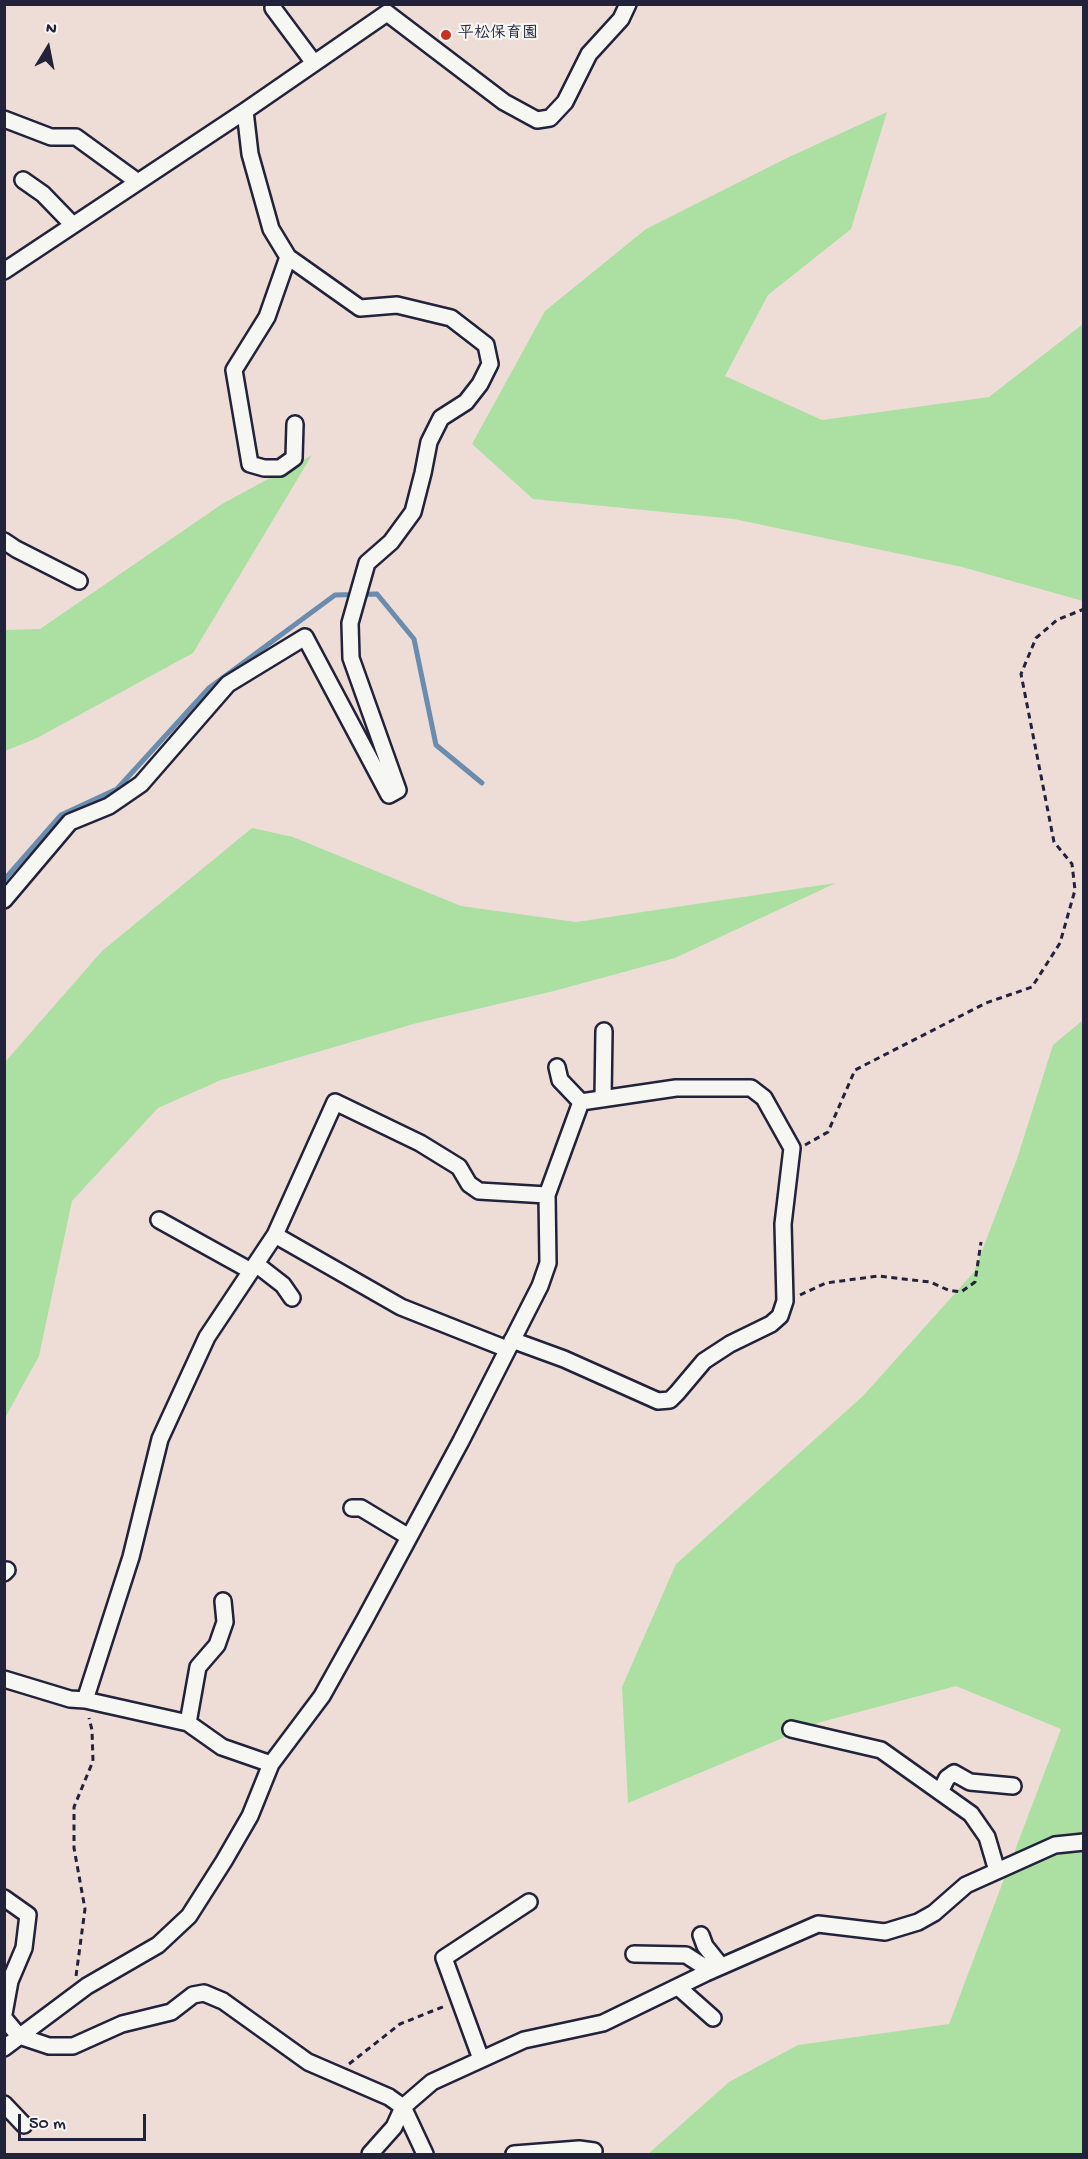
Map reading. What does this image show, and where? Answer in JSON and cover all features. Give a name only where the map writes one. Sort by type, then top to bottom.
[{"type":"street","points":[[4,271],[245,111],[388,9],[504,102],[537,120],[550,118],[565,102],[589,54],[621,19],[628,4]]},
{"type":"street","points":[[273,8],[314,63]]},
{"type":"street","points":[[4,900],[70,822],[109,806],[141,784],[228,684],[304,637],[389,795],[398,790],[351,658],[350,623],[367,563],[391,542],[413,512],[429,442],[441,418],[466,402],[480,384],[490,363],[486,345],[451,318],[397,305],[360,308],[288,257],[271,229],[250,154],[245,111]]},
{"type":"street","points":[[4,119],[51,137],[76,137],[138,182]]},
{"type":"street","points":[[23,180],[43,194],[73,225]]},
{"type":"street","points":[[288,257],[267,317],[234,370],[250,464],[264,468],[280,468],[294,458],[295,424]]},
{"type":"street","points":[[4,541],[79,581]]},
{"type":"street","points":[[603,1099],[604,1032]]},
{"type":"street","points":[[557,1067],[560,1080],[581,1102]]},
{"type":"street","points":[[275,1235],[401,1307],[510,1345],[564,1359],[658,1401],[670,1400],[704,1361],[730,1344],[771,1324],[780,1316],[785,1301],[783,1224],[792,1148],[764,1098],[751,1088],[676,1088],[581,1102]]},
{"type":"street","points":[[85,1700],[130,1557],[160,1439],[207,1337],[275,1235],[335,1102],[420,1143],[459,1167],[470,1184],[479,1191],[547,1195]]},
{"type":"street","points":[[4,2048],[87,1986],[158,1945],[189,1916],[224,1861],[250,1816],[271,1764],[322,1696],[409,1537],[540,1286],[548,1263],[547,1195],[581,1102]]},
{"type":"street","points":[[159,1220],[253,1267],[283,1285],[292,1298]]},
{"type":"street","points":[[352,1508],[361,1508],[409,1537]]},
{"type":"street","points":[[188,1723],[198,1666],[217,1645],[225,1622],[223,1601]]},
{"type":"street","points":[[4,1679],[49,1694],[188,1723],[222,1747],[271,1764]]},
{"type":"street","points":[[791,1729],[881,1750],[971,1814],[987,1837],[997,1871]]},
{"type":"street","points":[[940,1792],[947,1778],[954,1773],[970,1782],[1013,1786]]},
{"type":"street","points":[[370,2154],[394,2127],[403,2107],[432,2082],[524,2040],[603,2023],[818,1924],[885,1932],[918,1922],[934,1913],[966,1885],[1055,1845],[1083,1842]]},
{"type":"street","points":[[4,1898],[28,1915],[24,1948],[10,1981],[4,2016],[19,2036],[50,2046],[73,2046],[122,2024],[171,2012],[194,1995],[204,1993],[223,2001],[308,2062],[389,2097],[403,2107],[424,2154]]},
{"type":"street","points":[[481,2060],[444,1958],[529,1902]]},
{"type":"street","points":[[701,1935],[716,1969]]},
{"type":"street","points":[[634,1954],[686,1955],[716,1969]]},
{"type":"street","points":[[678,1987],[713,2018]]},
{"type":"street","points":[[4,2104],[24,2125]]},
{"type":"street","points":[[514,2154],[579,2149],[594,2151]]},
{"type":"path","points":[[792,1148],[808,1144],[828,1132],[855,1070],[986,1003],[1032,987],[1060,943],[1075,890],[1072,864],[1054,842],[1021,674],[1036,638],[1057,620],[1083,609]]},
{"type":"path","points":[[785,1301],[826,1283],[878,1276],[930,1282],[948,1290],[961,1292],[975,1282],[981,1242]]},
{"type":"path","points":[[74,1995],[85,1909],[74,1848],[74,1807],[93,1761],[92,1730],[85,1700]]},
{"type":"path","points":[[336,2074],[400,2024],[459,2000]]},
{"type":"green space","points":[[887,112],[851,229],[768,295],[725,376],[822,420],[989,397],[1083,324],[1083,601],[962,567],[734,519],[533,499],[472,444],[545,311],[646,229],[787,158]]},
{"type":"green space","points":[[312,455],[193,653],[37,738],[5,751],[5,630],[40,629],[222,504]]},
{"type":"green space","points":[[252,828],[293,837],[461,906],[576,922],[836,883],[675,958],[554,991],[417,1023],[221,1080],[158,1108],[72,1201],[39,1356],[5,1418],[5,1062],[102,951]]},
{"type":"green space","points":[[1083,1020],[1083,2154],[648,2154],[729,2082],[798,2045],[949,2024],[1061,1729],[956,1686],[821,1722],[628,1803],[622,1687],[676,1564],[863,1396],[974,1272],[1017,1159],[1053,1045]]},
{"type":"waterway","points":[[4,880],[61,815],[117,789],[209,688],[335,595],[377,594],[414,639],[436,745],[482,783]]},
{"type":"place","name":"平松保育園","points":[[446,35]]}]
